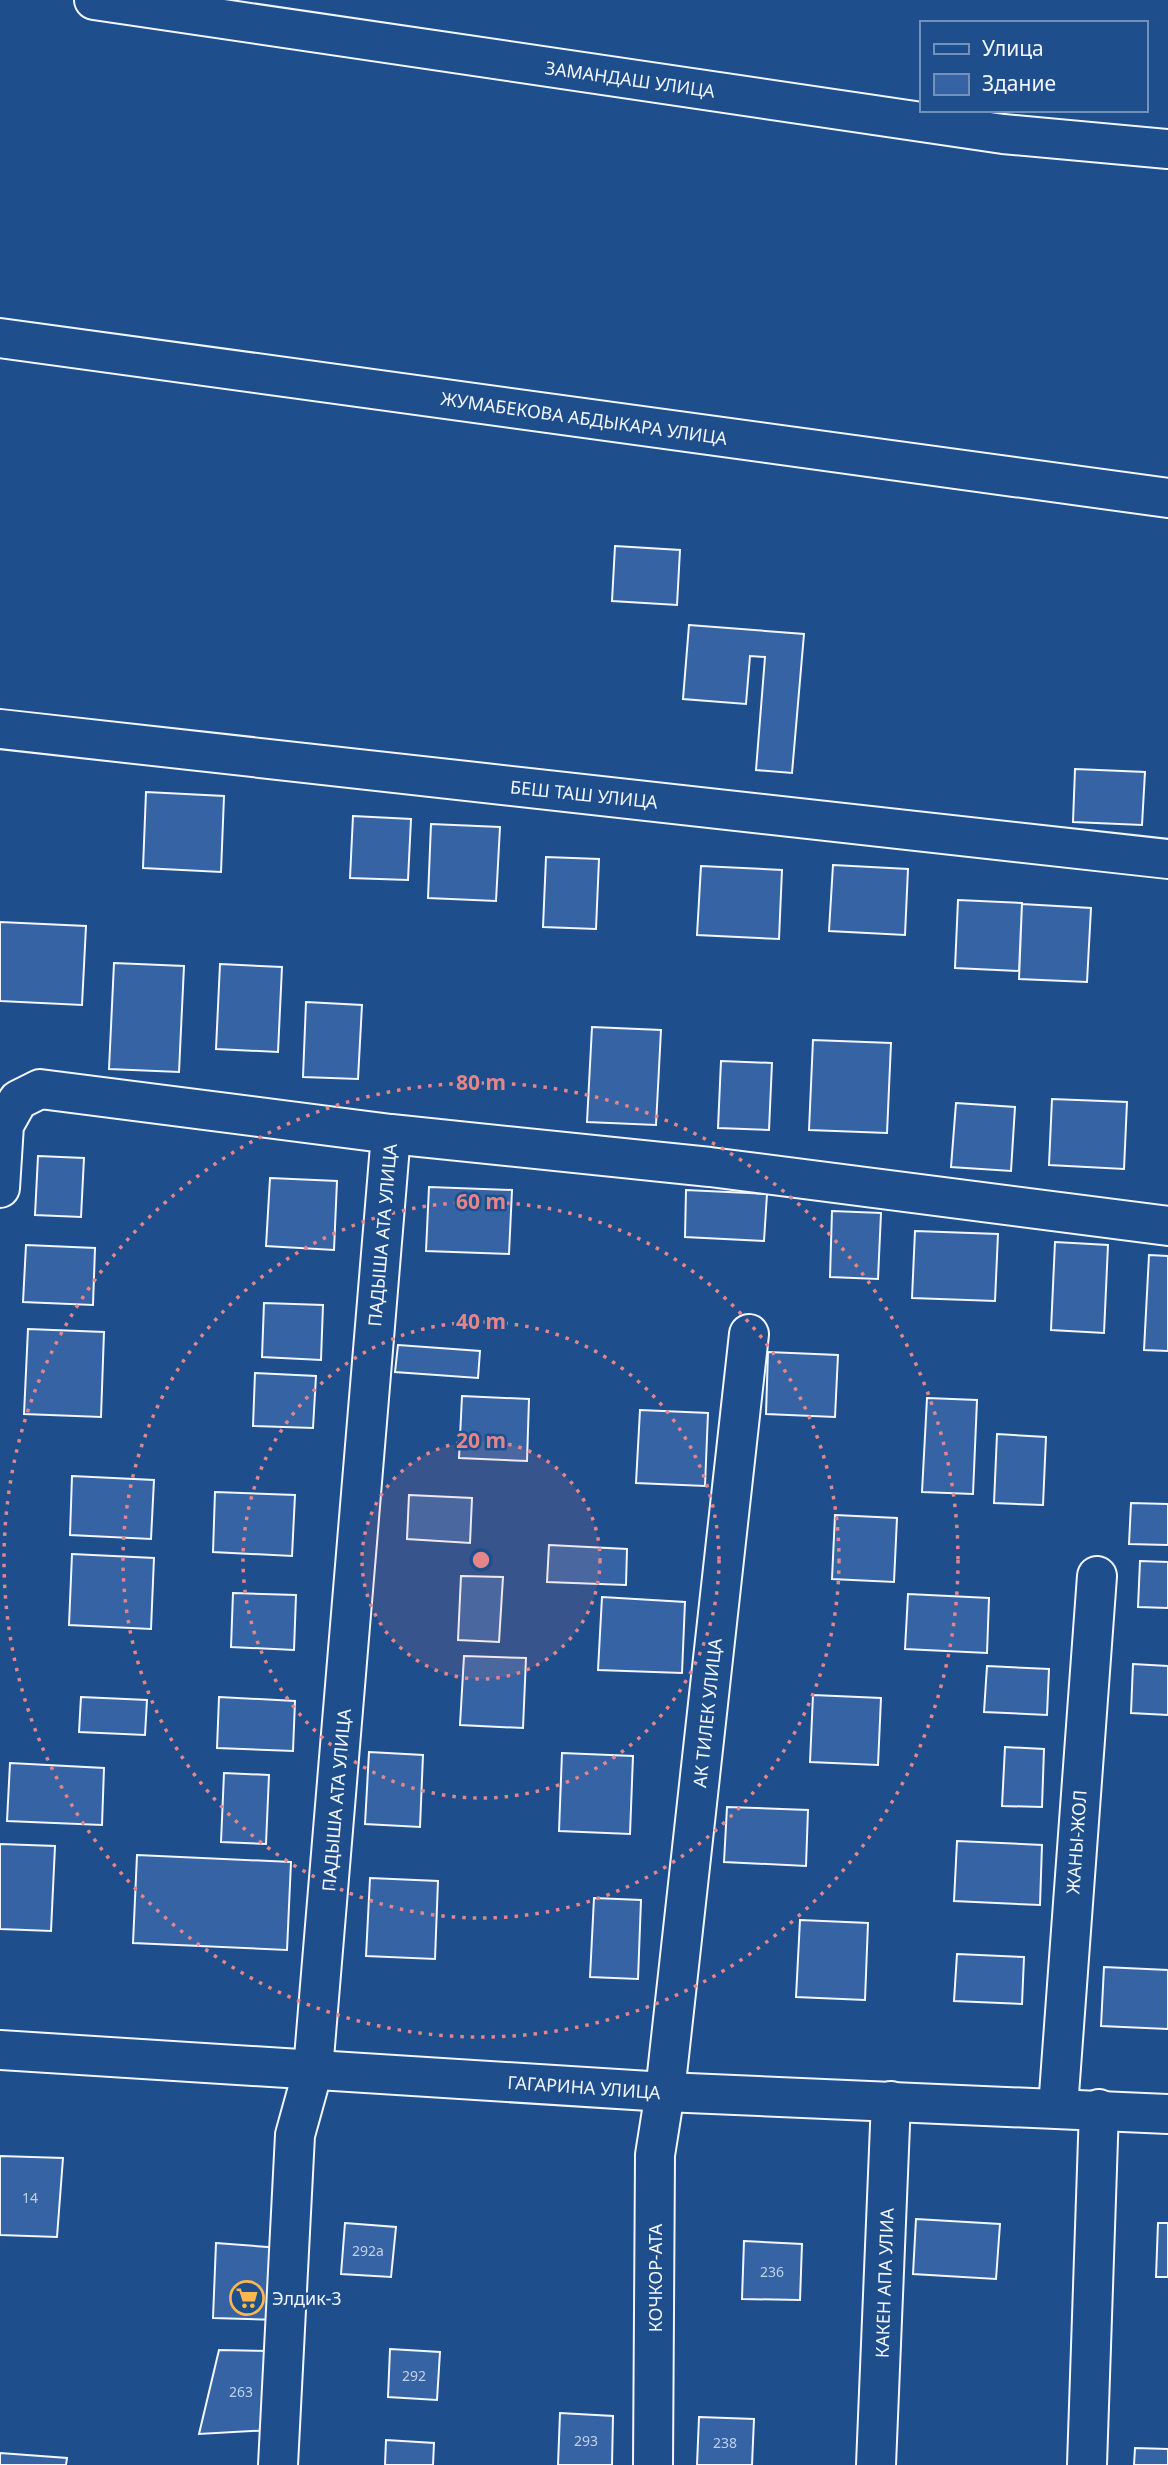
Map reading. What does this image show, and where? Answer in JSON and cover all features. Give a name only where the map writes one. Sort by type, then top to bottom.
[{"type":"street","name":"ЗАМАНДАШ УЛИЦА","points":[[94,0],[1003,134],[1168,149]]},
{"type":"street","name":"ЖУМАБЕКОВА АБДЫКАРА УЛИЦА","points":[[0,338],[1168,498]]},
{"type":"street","name":"БЕШ ТАШ УЛИЦА","points":[[0,729],[1168,859]]},
{"type":"street","points":[[0,1188],[4,1125],[18,1100],[40,1090],[391,1134],[710,1167],[1168,1226]]},
{"type":"street","name":"ПАДЫША АТА УЛИЦА","points":[[278,2465],[295,2135],[313,2070],[391,1134]]},
{"type":"street","name":"АК ТИЛЕК УЛИЦА","points":[[664,2092],[749,1334]]},
{"type":"street","name":"ЖАНЫ-ЖОЛ","points":[[1058,2108],[1097,1576]]},
{"type":"street","name":"ГАГАРИНА УЛИЦА","points":[[0,2050],[664,2092],[1168,2114]]},
{"type":"street","name":"КОЧКОР-АТА","points":[[653,2465],[656,2155],[664,2092]]},
{"type":"street","name":"КАКЕН АПА УЛИА","points":[[876,2465],[891,2101]]},
{"type":"street","points":[[1087,2465],[1099,2109]]},
{"type":"building","points":[[615,546],[680,550],[677,605],[612,601]]},
{"type":"building","points":[[689,625],[804,634],[792,773],[756,770],[765,657],[750,656],[746,704],[683,699]]},
{"type":"building","points":[[1075,769],[1145,772],[1142,825],[1073,822]]},
{"type":"building","points":[[146,792],[224,796],[221,872],[143,868]]},
{"type":"building","points":[[353,816],[411,819],[408,880],[350,878]]},
{"type":"building","points":[[431,824],[500,827],[496,901],[428,898]]},
{"type":"building","points":[[546,857],[599,859],[596,929],[543,927]]},
{"type":"building","points":[[833,865],[908,869],[905,935],[829,931]]},
{"type":"building","points":[[701,866],[782,870],[779,939],[697,935]]},
{"type":"building","points":[[958,900],[1022,903],[1019,971],[955,968]]},
{"type":"building","points":[[1022,904],[1091,908],[1087,982],[1019,979]]},
{"type":"building","points":[[0,922],[86,926],[82,1005],[0,1001]]},
{"type":"building","points":[[114,963],[184,966],[179,1072],[109,1069]]},
{"type":"building","points":[[220,964],[282,967],[278,1052],[216,1049]]},
{"type":"building","points":[[306,1002],[362,1005],[358,1079],[303,1077]]},
{"type":"building","points":[[592,1027],[661,1030],[656,1125],[587,1122]]},
{"type":"building","points":[[813,1040],[891,1043],[887,1133],[809,1130]]},
{"type":"building","points":[[721,1061],[772,1063],[769,1130],[718,1128]]},
{"type":"building","points":[[1052,1099],[1127,1102],[1124,1169],[1049,1165]]},
{"type":"building","points":[[956,1103],[1015,1107],[1011,1171],[951,1167]]},
{"type":"building","points":[[38,1156],[84,1158],[81,1217],[35,1215]]},
{"type":"building","points":[[270,1178],[337,1181],[334,1250],[266,1246]]},
{"type":"building","points":[[429,1187],[512,1190],[509,1254],[426,1251]]},
{"type":"building","points":[[686,1190],[767,1194],[764,1241],[685,1237]]},
{"type":"building","points":[[832,1211],[881,1213],[878,1279],[830,1277]]},
{"type":"building","points":[[915,1231],[998,1234],[995,1301],[912,1298]]},
{"type":"building","points":[[1055,1242],[1108,1245],[1104,1333],[1051,1330]]},
{"type":"building","points":[[26,1245],[95,1248],[93,1305],[23,1302]]},
{"type":"building","points":[[1149,1255],[1168,1256],[1168,1351],[1144,1350]]},
{"type":"building","points":[[264,1303],[323,1305],[321,1360],[262,1357]]},
{"type":"building","points":[[28,1329],[104,1332],[101,1417],[24,1414]]},
{"type":"building","points":[[398,1345],[480,1351],[478,1378],[395,1372]]},
{"type":"building","points":[[768,1352],[838,1355],[835,1417],[766,1414]]},
{"type":"building","points":[[255,1373],[316,1376],[313,1428],[253,1426]]},
{"type":"building","points":[[462,1396],[529,1399],[527,1461],[459,1458]]},
{"type":"building","points":[[927,1398],[977,1400],[973,1494],[922,1492]]},
{"type":"building","points":[[640,1410],[708,1413],[705,1486],[636,1483]]},
{"type":"building","points":[[997,1434],[1046,1437],[1043,1505],[994,1503]]},
{"type":"building","points":[[72,1476],[154,1480],[151,1539],[70,1535]]},
{"type":"building","points":[[215,1492],[295,1495],[292,1556],[213,1552]]},
{"type":"building","points":[[409,1495],[472,1498],[470,1543],[407,1539]]},
{"type":"building","points":[[1131,1503],[1168,1504],[1168,1545],[1129,1544]]},
{"type":"building","points":[[835,1515],[897,1518],[894,1582],[832,1579]]},
{"type":"building","points":[[549,1545],[627,1549],[626,1585],[547,1582]]},
{"type":"building","points":[[72,1554],[154,1558],[151,1629],[69,1625]]},
{"type":"building","points":[[1140,1561],[1168,1562],[1168,1608],[1138,1607]]},
{"type":"building","points":[[461,1576],[503,1577],[499,1642],[458,1640]]},
{"type":"building","points":[[233,1593],[296,1595],[294,1650],[231,1647]]},
{"type":"building","points":[[908,1594],[989,1598],[987,1653],[905,1649]]},
{"type":"building","points":[[602,1597],[685,1602],[682,1673],[598,1670]]},
{"type":"building","points":[[464,1656],[526,1658],[523,1728],[460,1725]]},
{"type":"building","points":[[1133,1664],[1168,1666],[1168,1715],[1131,1713]]},
{"type":"building","points":[[987,1666],[1049,1669],[1047,1715],[984,1712]]},
{"type":"building","points":[[813,1695],[881,1698],[878,1765],[810,1762]]},
{"type":"building","points":[[81,1697],[147,1700],[145,1735],[79,1732]]},
{"type":"building","points":[[219,1697],[295,1701],[293,1751],[217,1748]]},
{"type":"building","points":[[1005,1747],[1044,1749],[1042,1807],[1002,1806]]},
{"type":"building","points":[[369,1752],[423,1755],[420,1827],[365,1824]]},
{"type":"building","points":[[562,1753],[633,1756],[630,1834],[559,1831]]},
{"type":"building","points":[[10,1763],[104,1768],[102,1825],[7,1821]]},
{"type":"building","points":[[224,1773],[269,1775],[266,1844],[221,1842]]},
{"type":"building","points":[[727,1807],[808,1810],[806,1866],[724,1862]]},
{"type":"building","points":[[957,1841],[1042,1845],[1040,1905],[954,1901]]},
{"type":"building","points":[[0,1844],[55,1846],[51,1931],[0,1929]]},
{"type":"building","points":[[137,1855],[291,1862],[287,1950],[133,1943]]},
{"type":"building","points":[[370,1878],[438,1881],[435,1959],[366,1956]]},
{"type":"building","points":[[594,1898],[641,1900],[638,1979],[590,1977]]},
{"type":"building","points":[[800,1920],[868,1923],[865,2000],[796,1997]]},
{"type":"building","points":[[957,1954],[1024,1957],[1022,2004],[954,2001]]},
{"type":"building","points":[[1104,1967],[1168,1970],[1168,2029],[1101,2026]]},
{"type":"building","points":[[0,2156],[63,2158],[57,2237],[0,2235]]},
{"type":"building","points":[[916,2219],[1000,2224],[996,2279],[913,2274]]},
{"type":"building","points":[[345,2223],[396,2227],[391,2277],[341,2274]]},
{"type":"building","points":[[1158,2223],[1168,2223],[1168,2277],[1156,2277]]},
{"type":"building","points":[[744,2241],[802,2244],[800,2300],[742,2299]]},
{"type":"building","name":"Элдик-3","points":[[216,2243],[281,2248],[279,2320],[213,2318]]},
{"type":"building","points":[[390,2349],[440,2352],[437,2400],[388,2397]]},
{"type":"building","points":[[219,2350],[274,2351],[271,2430],[199,2434]]},
{"type":"building","points":[[560,2413],[613,2416],[612,2465],[558,2465]]},
{"type":"building","points":[[699,2417],[754,2419],[752,2465],[697,2465]]},
{"type":"building","points":[[386,2440],[434,2443],[433,2465],[385,2465]]},
{"type":"building","points":[[1135,2448],[1168,2449],[1168,2465],[1134,2465]]},
{"type":"building","points":[[0,2453],[67,2458],[66,2465],[0,2465]]},
{"type":"place","name":"Элдик-3","points":[[247,2298]]}]
